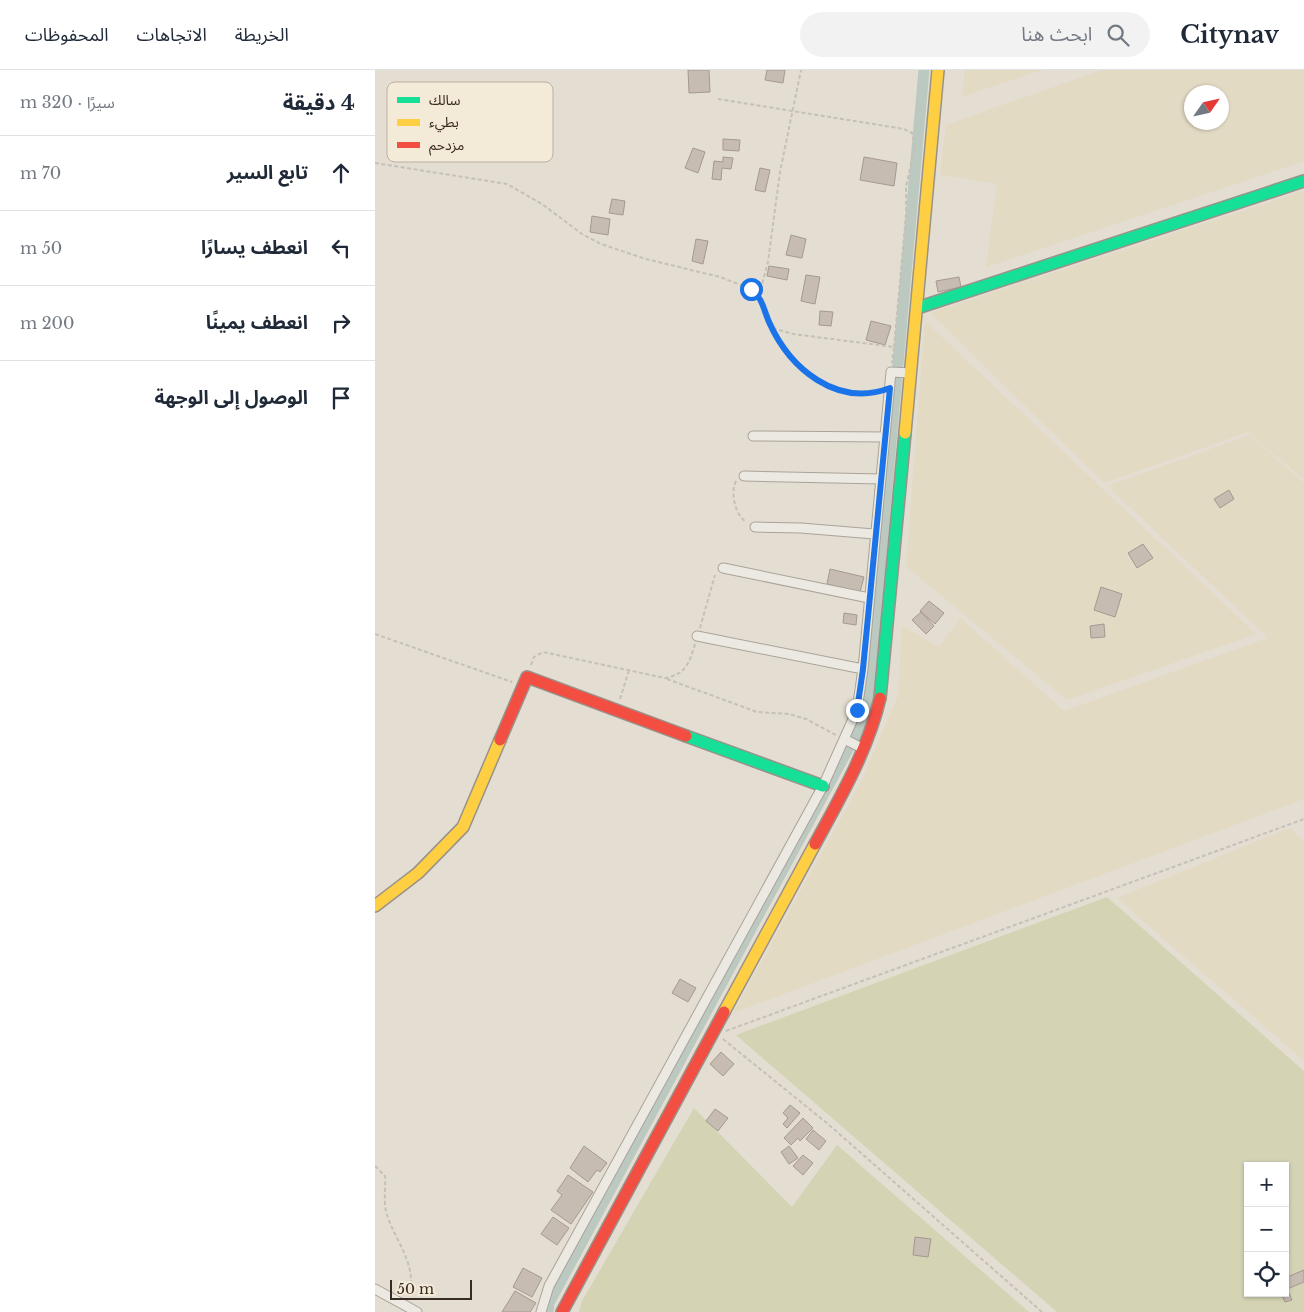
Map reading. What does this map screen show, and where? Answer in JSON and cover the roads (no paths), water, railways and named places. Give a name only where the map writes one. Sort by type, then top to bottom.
[{"type":"street","points":[[562,1312],[843,793],[861,748],[874,725],[881,694],[908,373],[917,308],[939,70]]},
{"type":"street","points":[[917,308],[1304,181]]},
{"type":"street","points":[[541,1312],[549,1286],[823,786],[846,740],[857,710],[863,669],[890,388],[893,373],[908,373]]},
{"type":"street","points":[[753,436],[885,437]]},
{"type":"street","points":[[744,476],[881,479]]},
{"type":"street","points":[[755,527],[801,528],[875,534]]},
{"type":"street","points":[[723,568],[869,598]]},
{"type":"street","points":[[697,636],[863,669]]},
{"type":"street","points":[[375,906],[419,874],[463,827],[525,682],[617,709],[823,786]]},
{"type":"street","points":[[846,740],[861,748]]},
{"type":"street","points":[[375,1289],[417,1312]]},
{"type":"waterway","points":[[548,1312],[549,1303],[867,714],[924,70]]}]
